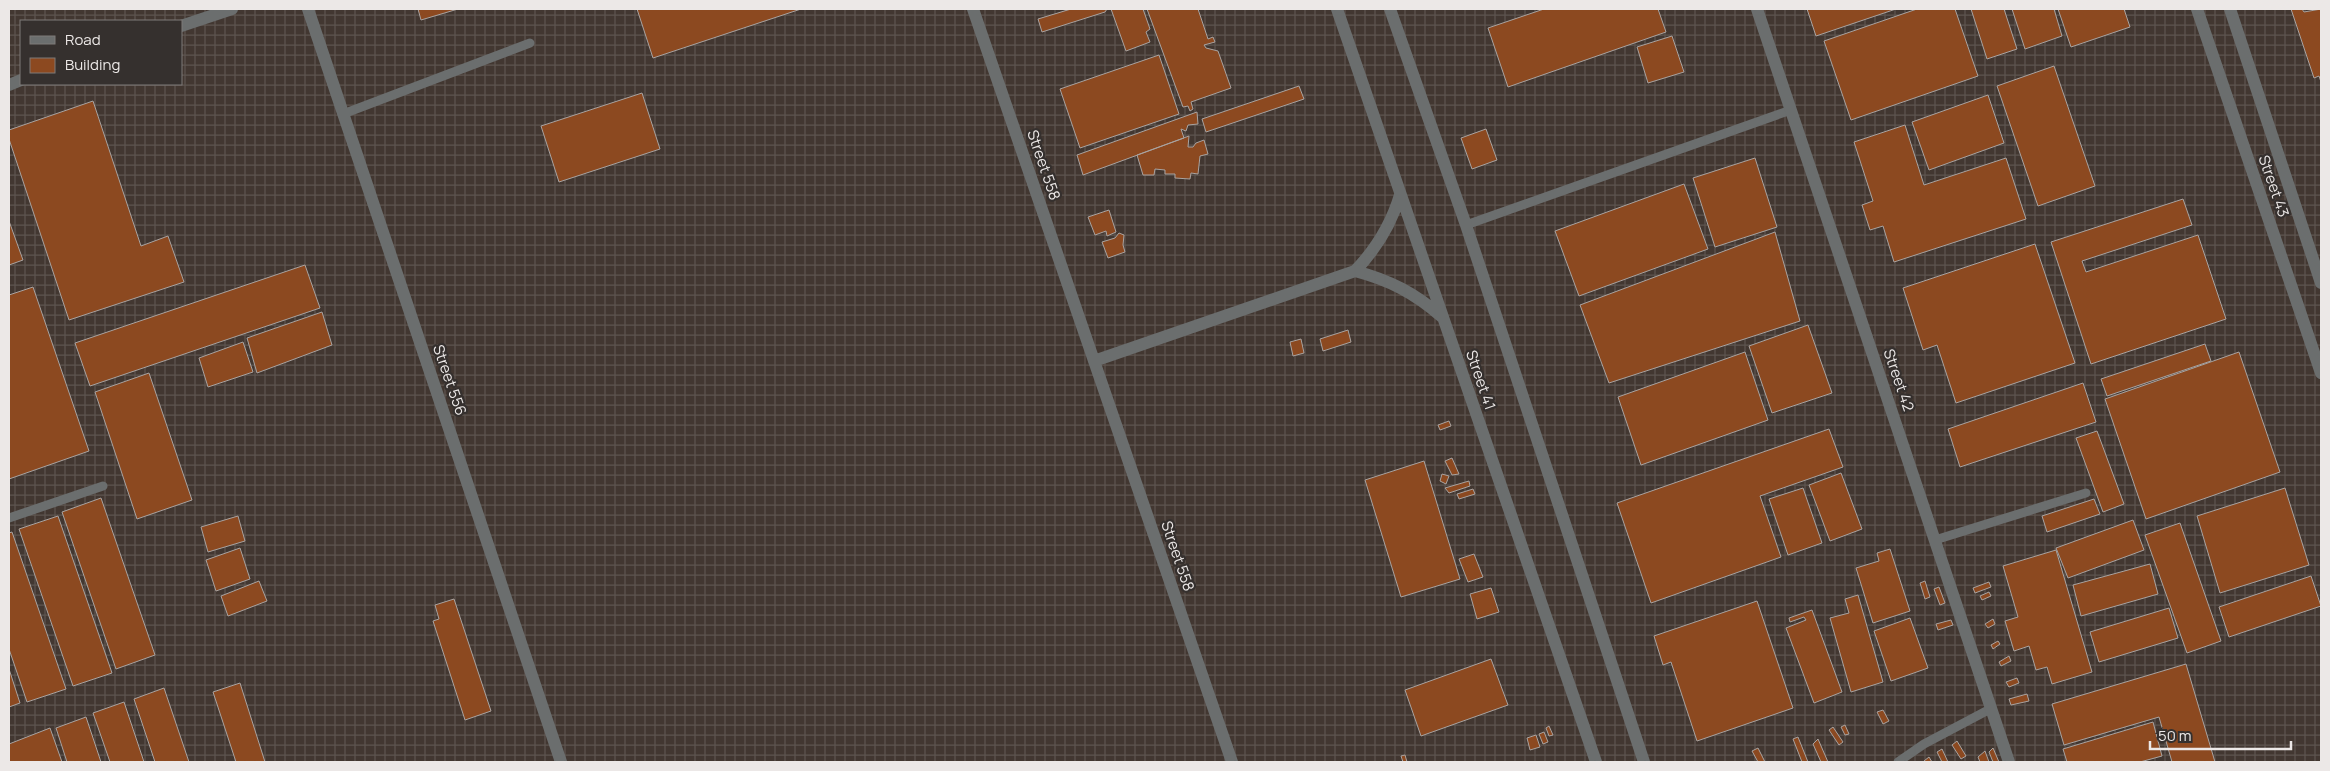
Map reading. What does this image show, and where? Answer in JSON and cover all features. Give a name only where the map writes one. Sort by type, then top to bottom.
[{"type":"street","points":[[182,26],[232,9]]},
{"type":"street","name":"Street 556","points":[[308,9],[561,762]]},
{"type":"street","name":"Street 558","points":[[973,9],[1232,762]]},
{"type":"street","name":"Street 41","points":[[1337,9],[1596,762]]},
{"type":"street","points":[[1390,9],[1466,225],[1644,762]]},
{"type":"street","name":"Street 42","points":[[1757,9],[2009,762]]},
{"type":"street","name":"Street 43","points":[[2197,9],[2321,373]]},
{"type":"street","name":"Street 43","points":[[2230,9],[2321,283]]},
{"type":"street","points":[[1094,360],[1355,271],[1371,255],[1384,236],[1394,216],[1400,195]]},
{"type":"street","points":[[1355,271],[1379,277],[1402,287],[1423,301],[1442,318]]},
{"type":"lane","points":[[343,114],[530,43]]},
{"type":"lane","points":[[1466,225],[1791,110]]},
{"type":"lane","points":[[9,518],[103,486]]},
{"type":"lane","points":[[1935,540],[2086,493]]},
{"type":"lane","points":[[1898,762],[1924,744],[1992,708]]},
{"type":"shaded area","points":[[9,9],[2321,9],[2321,762],[9,762]]},
{"type":"building","points":[[418,9],[458,9],[421,20]]},
{"type":"building","points":[[637,9],[801,9],[653,58]]},
{"type":"building","points":[[1071,9],[1107,9],[1105,12],[1042,32],[1038,19]]},
{"type":"building","points":[[1111,9],[1143,9],[1150,29],[1146,32],[1150,42],[1126,51]]},
{"type":"building","points":[[1147,9],[1198,9],[1208,39],[1213,37],[1215,42],[1204,45],[1206,48],[1218,51],[1231,88],[1191,102],[1193,109],[1190,111],[1188,106],[1183,107]]},
{"type":"building","points":[[1544,9],[1658,9],[1666,32],[1508,87],[1488,28]]},
{"type":"building","points":[[1807,9],[1896,9],[1816,36]]},
{"type":"building","points":[[1917,9],[1955,9],[1978,76],[1851,120],[1824,41]]},
{"type":"building","points":[[1971,9],[2004,9],[2017,49],[1987,59]]},
{"type":"building","points":[[2012,9],[2054,9],[2062,36],[2025,49]]},
{"type":"building","points":[[2058,9],[2124,9],[2130,27],[2071,47]]},
{"type":"building","points":[[2291,9],[2302,9],[2304,12],[2321,9],[2321,82],[2319,76],[2314,78]]},
{"type":"building","points":[[1672,36],[1684,72],[1648,83],[1637,47]]},
{"type":"building","points":[[1159,55],[1179,114],[1080,148],[1060,89]]},
{"type":"building","points":[[2054,66],[2095,186],[2038,206],[1997,86]]},
{"type":"building","points":[[1299,86],[1304,99],[1206,132],[1202,119]]},
{"type":"building","points":[[642,93],[660,149],[559,182],[541,126]]},
{"type":"building","points":[[1988,95],[2004,143],[1929,170],[1912,122]]},
{"type":"building","points":[[93,101],[141,246],[168,236],[184,282],[69,320],[9,139],[9,130]]},
{"type":"building","points":[[1197,112],[1198,124],[1188,125],[1186,131],[1181,129],[1184,138],[1083,175],[1077,155]]},
{"type":"building","points":[[1905,125],[1924,185],[2006,158],[2026,219],[1894,262],[1883,226],[1870,230],[1862,205],[1873,201],[1854,142]]},
{"type":"building","points":[[1486,129],[1497,160],[1472,169],[1461,138]]},
{"type":"building","points":[[1189,136],[1188,147],[1193,147],[1196,143],[1204,140],[1208,154],[1200,156],[1198,174],[1191,173],[1190,179],[1175,178],[1175,174],[1165,174],[1165,170],[1155,169],[1154,175],[1143,175],[1137,155]]},
{"type":"building","points":[[1755,158],[1777,227],[1715,247],[1693,178]]},
{"type":"building","points":[[1684,184],[1708,249],[1579,296],[1555,231]]},
{"type":"building","points":[[2183,199],[2192,225],[2082,261],[2086,272],[2198,235],[2226,319],[2091,364],[2051,242]]},
{"type":"building","points":[[1109,210],[1116,232],[1107,236],[1106,231],[1095,235],[1088,217]]},
{"type":"building","points":[[9,221],[23,260],[9,265]]},
{"type":"building","points":[[1775,232],[1800,321],[1609,383],[1580,305]]},
{"type":"building","points":[[1119,233],[1124,235],[1123,245],[1125,252],[1108,258],[1102,242],[1115,238]]},
{"type":"building","points":[[2035,244],[2075,363],[1956,403],[1937,345],[1923,350],[1903,288]]},
{"type":"building","points":[[305,265],[320,308],[90,386],[75,343]]},
{"type":"building","points":[[33,287],[89,451],[9,479],[9,295]]},
{"type":"building","points":[[322,312],[332,345],[257,373],[247,338]]},
{"type":"building","points":[[1808,325],[1832,393],[1772,413],[1749,346]]},
{"type":"building","points":[[1348,330],[1351,342],[1323,351],[1320,339]]},
{"type":"building","points":[[1301,339],[1304,353],[1293,356],[1290,342]]},
{"type":"building","points":[[243,342],[253,372],[208,387],[199,358]]},
{"type":"building","points":[[2205,344],[2211,361],[2107,396],[2101,379]]},
{"type":"building","points":[[1745,352],[1768,420],[1641,465],[1618,397]]},
{"type":"building","points":[[2239,352],[2280,472],[2146,519],[2105,399]]},
{"type":"building","points":[[149,373],[192,500],[137,519],[95,392]]},
{"type":"building","points":[[2083,383],[2096,422],[1960,467],[1948,429]]},
{"type":"building","points":[[1449,421],[1451,426],[1440,430],[1438,425]]},
{"type":"building","points":[[1829,429],[1843,467],[1760,496],[1781,557],[1651,603],[1617,503]]},
{"type":"building","points":[[2097,431],[2124,504],[2103,512],[2076,438]]},
{"type":"building","points":[[1452,458],[1459,474],[1452,475],[1445,461]]},
{"type":"building","points":[[1424,461],[1460,579],[1401,597],[1365,480]]},
{"type":"building","points":[[1841,473],[1862,529],[1830,541],[1809,485]]},
{"type":"building","points":[[1442,474],[1449,476],[1446,484],[1440,481]]},
{"type":"building","points":[[1469,481],[1470,486],[1449,493],[1445,488]]},
{"type":"building","points":[[1803,488],[1822,543],[1788,555],[1769,499]]},
{"type":"building","points":[[2285,488],[2309,565],[2220,593],[2197,516]]},
{"type":"building","points":[[1473,489],[1475,494],[1459,499],[1457,494]]},
{"type":"building","points":[[101,498],[155,655],[116,669],[62,512]]},
{"type":"building","points":[[2094,499],[2100,514],[2047,532],[2042,516]]},
{"type":"building","points":[[58,516],[112,673],[73,686],[19,529]]},
{"type":"building","points":[[238,516],[245,541],[208,552],[201,527]]},
{"type":"building","points":[[2133,520],[2144,550],[2068,578],[2056,548]]},
{"type":"building","points":[[2180,523],[2221,641],[2187,653],[2145,535]]},
{"type":"building","points":[[12,532],[66,689],[27,702],[9,649],[9,533]]},
{"type":"building","points":[[240,548],[250,579],[216,591],[206,560]]},
{"type":"building","points":[[1890,549],[1910,611],[1873,623],[1856,568],[1879,561],[1877,553]]},
{"type":"building","points":[[2056,550],[2092,672],[2052,684],[2047,667],[2036,670],[2029,646],[2014,651],[2005,621],[2018,617],[2003,566]]},
{"type":"building","points":[[1474,554],[1483,577],[1468,582],[1459,559]]},
{"type":"building","points":[[2150,564],[2158,594],[2081,616],[2073,585]]},
{"type":"building","points":[[2311,576],[2321,606],[2229,637],[2219,607]]},
{"type":"building","points":[[259,581],[267,601],[228,616],[221,596]]},
{"type":"building","points":[[1925,581],[1930,597],[1925,599],[1920,583]]},
{"type":"building","points":[[1989,582],[1991,587],[1975,593],[1973,588]]},
{"type":"building","points":[[1939,587],[1945,603],[1940,605],[1934,589]]},
{"type":"building","points":[[1491,588],[1499,612],[1477,619],[1470,594]]},
{"type":"building","points":[[1989,592],[1991,596],[1982,600],[1980,596]]},
{"type":"building","points":[[1858,595],[1883,682],[1851,692],[1830,618],[1849,613],[1845,599]]},
{"type":"building","points":[[454,599],[491,711],[465,720],[433,621],[439,619],[435,605]]},
{"type":"building","points":[[1757,601],[1793,708],[1697,741],[1671,662],[1663,665],[1654,636]]},
{"type":"building","points":[[2169,608],[2178,638],[2099,662],[2090,632]]},
{"type":"building","points":[[1812,610],[1842,692],[1814,703],[1786,628],[1806,620],[1804,617],[1790,622],[1789,618]]},
{"type":"building","points":[[1910,618],[1928,668],[1891,681],[1874,631]]},
{"type":"building","points":[[1993,619],[1995,624],[1988,628],[1985,624]]},
{"type":"building","points":[[1951,620],[1953,625],[1938,630],[1936,624]]},
{"type":"building","points":[[1998,641],[2000,644],[1993,649],[1991,645]]},
{"type":"building","points":[[2009,656],[2011,661],[2001,666],[1999,662]]},
{"type":"building","points":[[1491,659],[1508,705],[1421,736],[1405,690]]},
{"type":"building","points":[[2186,664],[2215,762],[2172,762],[2159,717],[2064,745],[2052,704]]},
{"type":"building","points":[[9,669],[20,703],[9,707]]},
{"type":"building","points":[[2017,678],[2019,683],[2009,687],[2006,682]]},
{"type":"building","points":[[240,683],[265,762],[236,762],[213,692]]},
{"type":"building","points":[[164,688],[189,762],[155,762],[134,699]]},
{"type":"building","points":[[2027,694],[2029,701],[2011,705],[2009,699]]},
{"type":"building","points":[[124,702],[144,762],[110,762],[93,713]]},
{"type":"building","points":[[1883,710],[1889,721],[1883,724],[1877,712]]},
{"type":"building","points":[[86,717],[101,762],[67,762],[56,728]]},
{"type":"building","points":[[2153,722],[2162,756],[2140,762],[2067,762],[2063,749]]},
{"type":"building","points":[[1845,725],[1849,734],[1845,735],[1841,727]]},
{"type":"building","points":[[1549,726],[1553,735],[1549,736],[1546,728]]},
{"type":"building","points":[[1833,727],[1843,742],[1839,745],[1829,730]]},
{"type":"building","points":[[50,728],[62,762],[9,762],[9,744]]},
{"type":"building","points":[[1544,732],[1548,742],[1543,744],[1539,734]]},
{"type":"building","points":[[1536,735],[1540,747],[1530,750],[1527,738]]},
{"type":"building","points":[[1798,737],[1808,762],[1802,762],[1793,739]]},
{"type":"building","points":[[1818,739],[1828,762],[1821,762],[1813,744]]},
{"type":"building","points":[[1957,741],[1966,756],[1961,759],[1952,745]]},
{"type":"building","points":[[1758,748],[1765,762],[1758,762],[1752,751]]},
{"type":"building","points":[[1993,748],[1999,762],[1993,762],[1989,752]]},
{"type":"building","points":[[1942,749],[1948,762],[1942,762],[1937,752]]},
{"type":"building","points":[[1985,751],[1989,762],[1980,762],[1978,757]]},
{"type":"building","points":[[1405,755],[1407,762],[1403,762],[1401,756]]},
{"type":"building","points":[[1929,757],[1932,762],[1924,761]]}]
